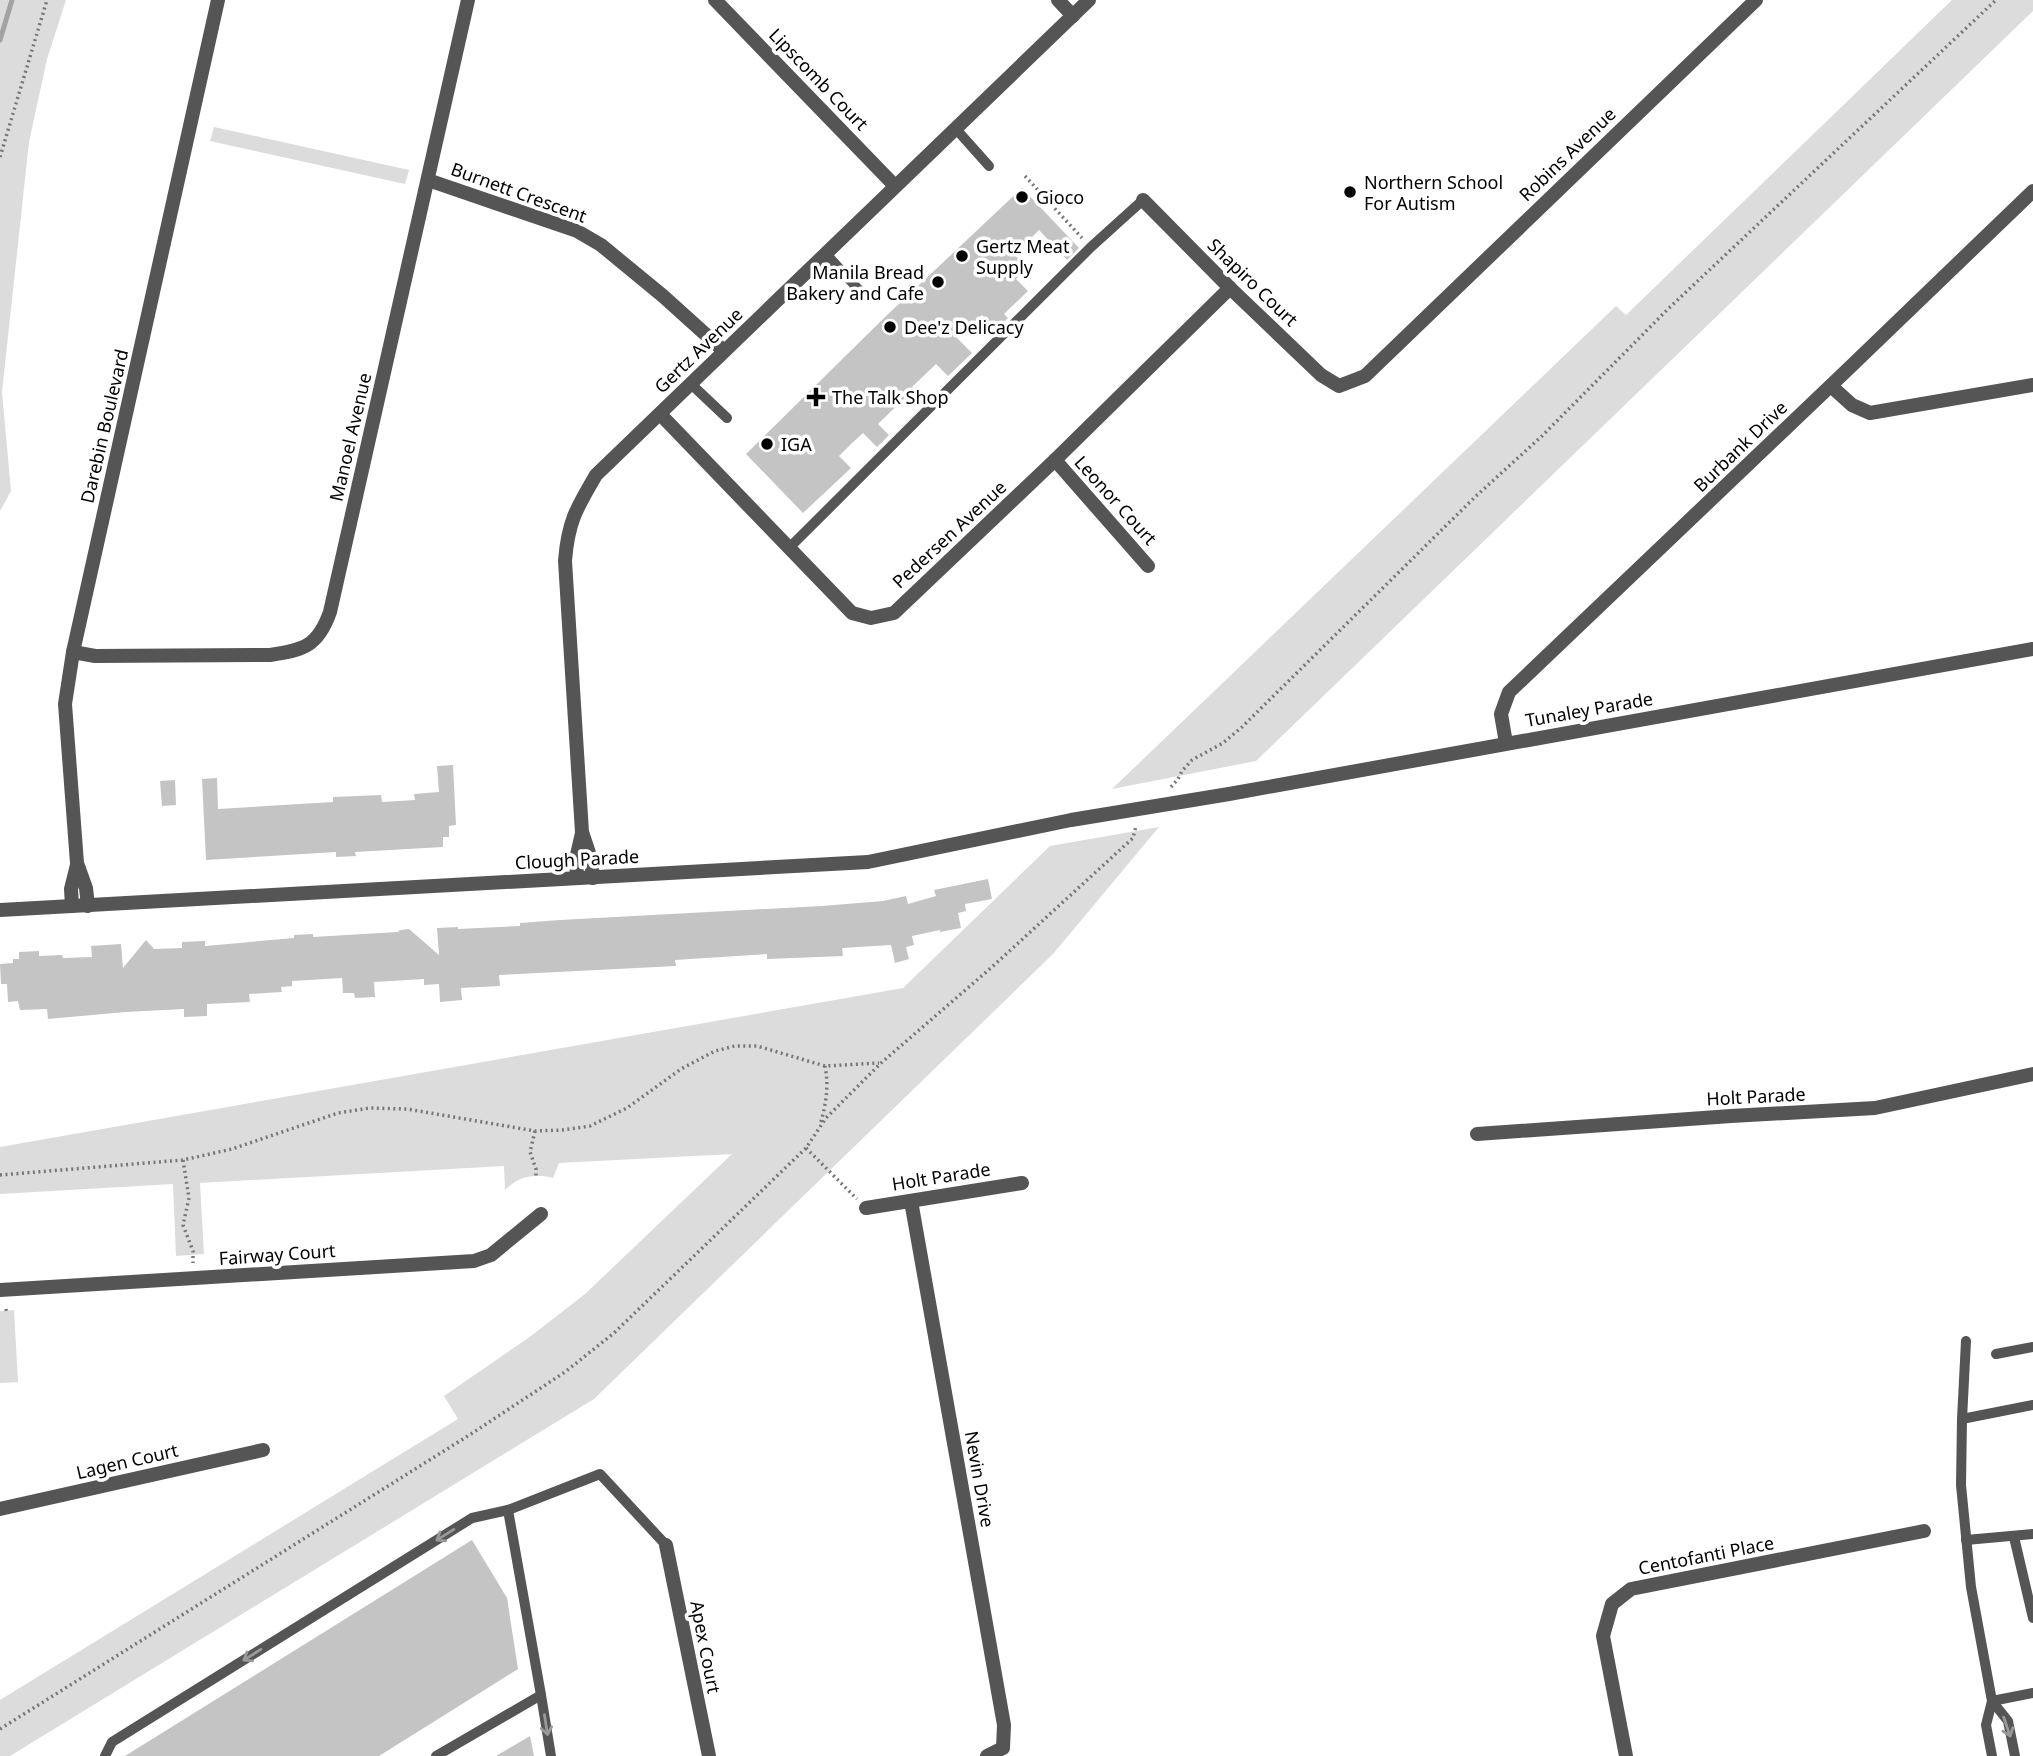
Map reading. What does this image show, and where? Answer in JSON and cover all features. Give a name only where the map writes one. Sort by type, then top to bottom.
[{"type":"street","name":"Darebin Boulevard","points":[[88,906],[86,888],[78,863],[65,704],[73,652],[218,0]]},
{"type":"street","name":"Manoel Avenue","points":[[73,652],[95,656],[271,655],[295,651],[310,643],[323,631],[333,598],[468,0]]},
{"type":"street","points":[[1058,0],[1073,16]]},
{"type":"street","name":"Gertz Avenue","points":[[577,878],[576,859],[582,832],[565,561],[567,534],[576,509],[596,475],[1089,0]]},
{"type":"street","name":"Robins Avenue","points":[[1339,386],[1365,376],[1756,0]]},
{"type":"street","name":"Lipscomb Court","points":[[715,1],[895,186]]},
{"type":"street","name":"Burnett Crescent","points":[[428,180],[577,231],[601,245],[724,351]]},
{"type":"street","name":"Burbank Drive","points":[[1506,743],[1501,714],[1509,692],[2033,191]]},
{"type":"street","name":"Shapiro Court","points":[[1143,200],[1321,375],[1339,386]]},
{"type":"street","name":"Pedersen Avenue","points":[[660,414],[852,613],[871,618],[894,613],[1230,288]]},
{"type":"street","points":[[1832,386],[1852,405],[1870,413],[2033,384]]},
{"type":"street","name":"Leonor Court","points":[[1055,460],[1148,566]]},
{"type":"street","name":"Tunaley Parade","points":[[1152,807],[2033,649]]},
{"type":"street","name":"Clough Parade","points":[[0,910],[868,862],[1059,822],[1152,807]]},
{"type":"street","name":"Gertz Avenue","points":[[582,832],[592,859],[593,878]]},
{"type":"street","name":"Darebin Boulevard","points":[[72,906],[71,889],[78,863]]},
{"type":"street","name":"Holt Parade","points":[[1477,1134],[1875,1108],[2033,1074]]},
{"type":"street","name":"Holt Parade","points":[[866,1208],[1022,1183]]},
{"type":"street","name":"Nevin Drive","points":[[911,1201],[1004,1725],[1003,1748],[987,1756]]},
{"type":"street","name":"Fairway Court","points":[[0,1290],[474,1261],[492,1255],[541,1214]]},
{"type":"street","name":"Lagen Court","points":[[0,1509],[263,1450]]},
{"type":"street","name":"Centofanti Place","points":[[1626,1756],[1603,1636],[1612,1604],[1630,1589],[1924,1531]]},
{"type":"street","name":"Apex Court","points":[[666,1545],[709,1756]]},
{"type":"lane","points":[[956,129],[989,166]]},
{"type":"lane","points":[[789,548],[1091,247],[1143,200]]},
{"type":"lane","points":[[827,255],[859,290]]},
{"type":"lane","points":[[690,383],[727,418]]},
{"type":"lane","points":[[1966,1340],[1961,1485],[1971,1587],[1992,1701],[1986,1725],[1992,1756]]},
{"type":"lane","points":[[1996,1354],[2033,1348]]},
{"type":"lane","points":[[1962,1419],[2033,1405]]},
{"type":"lane","points":[[105,1756],[112,1742],[472,1518],[508,1510],[600,1474],[666,1545]]},
{"type":"lane","points":[[508,1510],[551,1756]]},
{"type":"lane","points":[[1966,1540],[2033,1534]]},
{"type":"lane","points":[[2014,1537],[2033,1618]]},
{"type":"lane","points":[[1992,1701],[2033,1693]]},
{"type":"lane","points":[[436,1756],[541,1695]]},
{"type":"lane","points":[[1992,1701],[2008,1721],[2015,1756]]},
{"type":"path","points":[[0,157],[47,0]]},
{"type":"path","points":[[0,1729],[471,1434],[565,1372],[614,1333],[806,1148],[826,1118],[881,1063],[992,967],[1133,838],[1137,821],[1178,779],[1192,760],[1223,743],[1242,727],[1475,497],[1542,436],[1668,309],[1996,0]]},
{"type":"path","points":[[1025,176],[1091,247]]},
{"type":"path","points":[[0,1175],[183,1160],[232,1149],[338,1113],[370,1108],[407,1109],[535,1131],[590,1126],[627,1108],[681,1069],[715,1051],[735,1046],[757,1046],[825,1066],[881,1063]]},
{"type":"path","points":[[820,1126],[827,1101],[825,1066]]},
{"type":"path","points":[[535,1131],[530,1153],[536,1177]]},
{"type":"path","points":[[806,1148],[866,1208]]},
{"type":"path","points":[[183,1160],[189,1198],[183,1225],[193,1251],[194,1279]]},
{"type":"shaded area","points":[[0,0],[66,0],[47,59],[29,142],[2,392],[11,491],[0,511]]},
{"type":"shaded area","points":[[1952,0],[2033,0],[2033,11],[1256,761],[1112,789],[1616,306],[1626,315]]},
{"type":"shaded area","points":[[214,127],[409,170],[405,184],[210,141]]},
{"type":"shaded area","points":[[1159,827],[1053,954],[594,1399],[10,1756],[0,1756],[0,1700],[458,1419],[444,1396],[531,1336],[585,1294],[732,1154],[559,1163],[553,1178],[527,1177],[505,1190],[504,1166],[200,1183],[204,1254],[176,1256],[173,1184],[0,1194],[0,1147],[903,988],[1050,846]]},
{"type":"shaded area","points":[[14,1310],[18,1382],[0,1383],[0,1311]]},
{"type":"building","points":[[1022,188],[1079,248],[1067,260],[1039,230],[1015,255],[1028,268],[1016,279],[1028,291],[1004,314],[1008,318],[996,329],[982,315],[957,338],[972,353],[948,376],[936,364],[912,387],[914,389],[878,424],[889,435],[877,447],[863,433],[851,444],[839,456],[851,468],[803,513],[746,454],[884,318]]},
{"type":"building","points":[[453,765],[456,825],[449,826],[449,837],[443,837],[443,847],[355,852],[356,856],[336,857],[336,852],[206,860],[202,779],[217,778],[218,809],[333,802],[333,797],[381,795],[382,802],[415,800],[414,794],[439,792],[437,766]]},
{"type":"building","points":[[175,780],[176,805],[162,806],[160,781]]},
{"type":"building","points":[[988,879],[992,899],[965,904],[966,911],[958,913],[961,928],[912,936],[914,945],[906,947],[909,959],[895,963],[891,945],[842,948],[843,956],[767,959],[767,954],[675,960],[676,966],[499,975],[500,986],[461,988],[462,1000],[440,1002],[439,984],[424,985],[424,979],[374,982],[375,997],[355,998],[354,993],[343,993],[342,978],[292,981],[292,986],[281,987],[282,992],[249,994],[250,1002],[207,1004],[207,1016],[184,1017],[184,1009],[48,1019],[47,1009],[20,1010],[18,1001],[8,1002],[7,984],[1,984],[0,964],[13,963],[13,959],[19,959],[19,952],[39,951],[39,956],[62,955],[63,958],[92,957],[91,946],[121,944],[123,968],[146,940],[154,949],[182,948],[182,942],[205,941],[205,946],[294,938],[294,935],[313,934],[313,937],[409,929],[439,955],[437,928],[520,926],[520,923],[560,920],[822,906],[883,901],[906,896],[908,904],[936,896],[934,890]]},
{"type":"building","points":[[472,1540],[507,1598],[518,1669],[379,1756],[125,1756]]},
{"type":"building","points":[[530,1736],[534,1756],[496,1756]]},
{"type":"waterway","points":[[0,40],[12,0]]},
{"type":"place","name":"Northern School For Autism","points":[[1350,192]]},
{"type":"place","name":"Gioco","points":[[1022,197]]},
{"type":"place","name":"Gertz Meat Supply","points":[[962,256]]},
{"type":"place","name":"Manila Bread Bakery and Cafe","points":[[938,282]]},
{"type":"place","name":"Dee'z Delicacy","points":[[890,327]]},
{"type":"place","name":"The Talk Shop","points":[[816,397]]},
{"type":"place","name":"IGA","points":[[767,444]]}]
